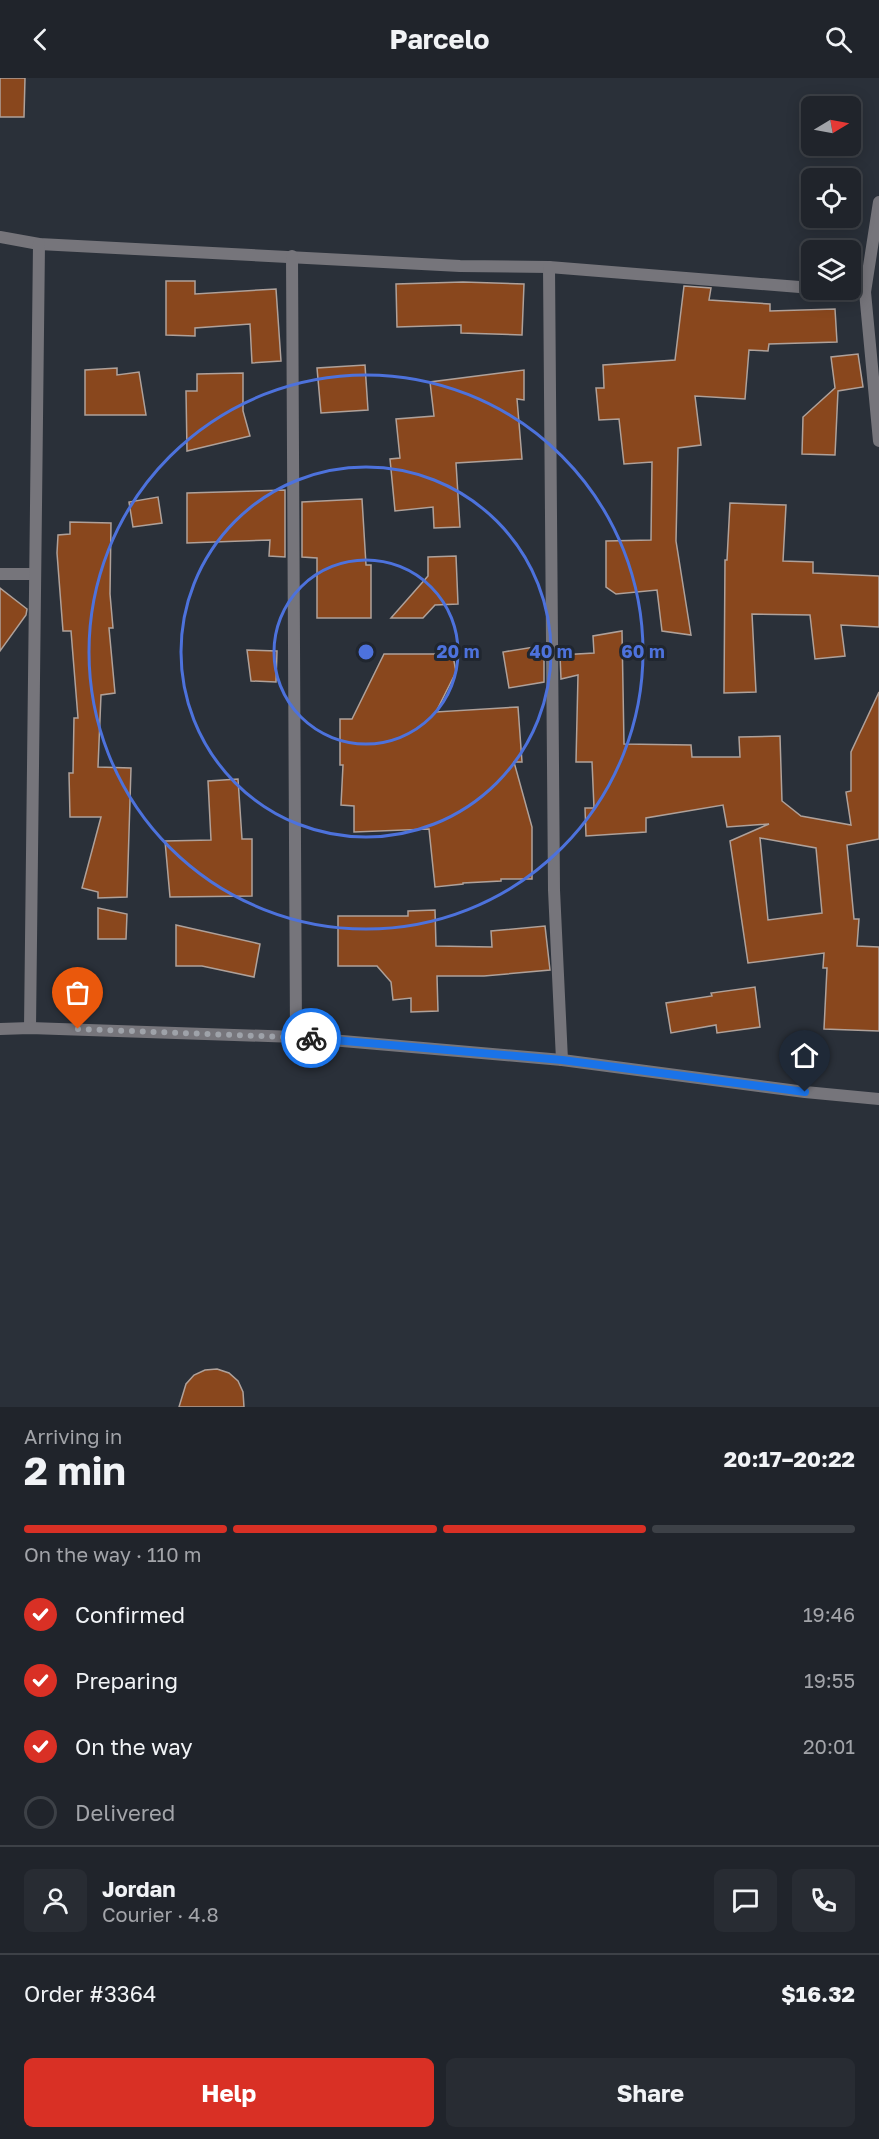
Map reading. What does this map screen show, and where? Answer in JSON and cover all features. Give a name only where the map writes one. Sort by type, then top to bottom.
[{"type":"street","points":[[879,202],[874,261],[865,292],[879,441]]},
{"type":"street","points":[[0,237],[39,244],[460,266],[549,267],[801,287]]},
{"type":"street","points":[[30,1028],[39,244]]},
{"type":"street","points":[[292,256],[296,1037]]},
{"type":"street","points":[[549,267],[554,890],[562,1060]]},
{"type":"street","points":[[861,292],[865,292]]},
{"type":"street","points":[[867,309],[879,320]]},
{"type":"street","points":[[0,574],[35,574]]},
{"type":"street","points":[[0,1029],[30,1028],[296,1037],[562,1060],[805,1092],[879,1099]]},
{"type":"building","points":[[0,78],[25,78],[24,117],[0,117]]},
{"type":"building","points":[[166,281],[195,281],[195,294],[276,289],[281,361],[252,363],[250,324],[195,328],[195,336],[166,335]]},
{"type":"building","points":[[463,282],[524,284],[522,335],[461,333],[461,325],[397,327],[396,284]]},
{"type":"building","points":[[684,286],[711,288],[709,300],[770,304],[770,311],[835,309],[837,342],[769,344],[768,351],[749,350],[745,399],[695,396],[701,445],[678,448],[676,541],[691,635],[662,631],[657,590],[616,594],[606,587],[606,541],[651,540],[652,462],[624,464],[619,419],[599,420],[596,388],[604,388],[603,365],[675,360]]},
{"type":"building","points":[[858,354],[863,387],[838,391],[835,455],[802,454],[803,417],[835,388],[831,357]]},
{"type":"building","points":[[365,365],[368,410],[321,413],[317,368]]},
{"type":"building","points":[[117,368],[117,375],[139,372],[146,415],[85,415],[85,370]]},
{"type":"building","points":[[524,370],[524,400],[517,399],[522,459],[456,463],[460,527],[434,528],[433,507],[395,511],[390,459],[400,458],[396,419],[434,416],[430,382]]},
{"type":"building","points":[[243,373],[243,411],[250,436],[187,451],[186,391],[197,391],[197,374]]},
{"type":"building","points":[[285,490],[285,557],[269,556],[270,540],[187,543],[187,493]]},
{"type":"building","points":[[158,497],[162,523],[133,527],[129,502]]},
{"type":"building","points":[[362,499],[366,565],[371,565],[371,618],[317,618],[317,558],[302,557],[302,502]]},
{"type":"building","points":[[730,503],[786,505],[783,561],[813,562],[813,573],[879,576],[879,627],[841,625],[845,656],[815,659],[810,615],[752,614],[756,692],[724,693],[725,560],[727,560]]},
{"type":"building","points":[[70,522],[111,523],[110,594],[113,628],[109,628],[115,693],[101,695],[98,767],[131,768],[127,897],[98,898],[98,892],[82,888],[101,817],[70,817],[69,773],[73,773],[74,718],[78,718],[71,631],[63,631],[57,553],[58,535],[70,534]]},
{"type":"building","points":[[456,556],[458,604],[435,605],[423,618],[391,618],[428,576],[428,557]]},
{"type":"building","points":[[0,588],[27,609],[26,615],[0,651]]},
{"type":"building","points":[[622,631],[624,744],[691,745],[692,757],[740,757],[739,737],[780,736],[782,801],[801,816],[851,825],[846,792],[851,791],[851,752],[879,692],[879,839],[847,845],[854,919],[859,919],[857,946],[879,947],[879,1031],[824,1029],[827,968],[823,968],[824,953],[748,963],[730,841],[769,824],[727,827],[723,805],[646,818],[646,832],[586,836],[585,808],[594,808],[592,762],[576,762],[578,675],[561,679],[560,655],[594,653],[593,636]],"holes":[[[760,838],[816,848],[822,913],[768,920]]]},
{"type":"building","points":[[534,647],[536,656],[544,655],[544,682],[509,688],[503,652]]},
{"type":"building","points":[[247,650],[277,651],[276,682],[251,681]]},
{"type":"building","points":[[384,654],[444,654],[454,661],[456,672],[436,712],[518,707],[522,762],[514,762],[532,827],[532,879],[501,879],[501,881],[435,887],[429,829],[354,832],[354,806],[341,805],[343,765],[340,765],[340,719],[352,719]]},
{"type":"building","points":[[238,779],[242,839],[252,839],[252,896],[170,897],[165,841],[211,840],[208,781]]},
{"type":"building","points":[[98,908],[127,914],[126,939],[98,939]]},
{"type":"building","points":[[435,910],[436,946],[492,947],[491,931],[545,926],[550,970],[484,976],[437,976],[438,1011],[411,1012],[411,998],[393,1000],[391,982],[377,966],[338,966],[338,916],[408,916],[408,911]]},
{"type":"building","points":[[176,925],[260,944],[254,977],[202,966],[176,966]]},
{"type":"building","points":[[755,987],[760,1027],[717,1033],[716,1025],[671,1033],[666,1003],[712,996],[711,993]]},
{"type":"building","points":[[217,1369],[229,1373],[238,1381],[243,1392],[244,1407],[179,1407],[186,1384],[194,1375],[205,1370]]},
{"type":"way so far","points":[[78,1029],[311,1038]]},
{"type":"route","points":[[311,1038],[562,1060],[805,1092]]}]
